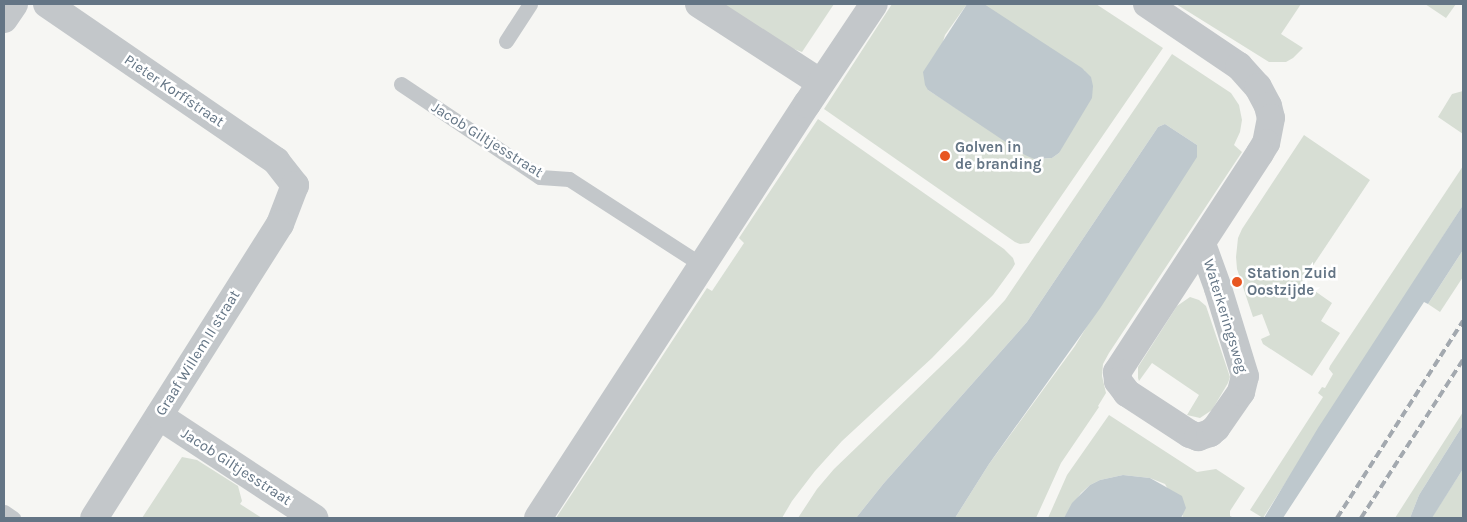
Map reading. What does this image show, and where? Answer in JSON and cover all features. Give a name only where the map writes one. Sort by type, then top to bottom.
[{"type":"street","points":[[4,18],[14,4]]},
{"type":"street","name":"Pieter Korffstraat","points":[[47,4],[276,161],[295,185]]},
{"type":"street","points":[[699,4],[821,83]]},
{"type":"street","points":[[538,518],[874,4]]},
{"type":"street","name":"Waterkeringsweg","points":[[1147,4],[1239,66],[1258,87],[1272,118],[1266,143],[1260,153],[1117,372],[1118,381],[1127,394],[1190,434],[1198,437],[1210,433],[1216,428],[1241,392],[1245,376],[1218,288],[1202,244]]},
{"type":"street","name":"Graaf Willem II straat","points":[[94,518],[280,224],[295,185]]},
{"type":"street","name":"Jacob Giltjesstraat","points":[[159,416],[314,518]]},
{"type":"lane","points":[[506,42],[530,4]]},
{"type":"lane","name":"Jacob Giltjesstraat","points":[[401,84],[540,177],[569,179],[702,265]]},
{"type":"lane","points":[[4,512],[13,518]]},
{"type":"shaded area","points":[[722,4],[834,4],[802,52],[791,48]]},
{"type":"shaded area","points":[[892,4],[967,4],[945,35],[928,90],[1034,159],[1052,158],[1059,153],[1085,71],[982,4],[1096,4],[1163,48],[1029,243],[1020,244],[1015,242],[824,109]]},
{"type":"shaded area","points":[[967,4],[984,4],[1082,68],[1091,77],[1093,86],[1092,98],[1059,153],[1052,158],[1034,159],[1025,155],[928,90],[925,85],[923,72]]},
{"type":"shaded area","points":[[1176,4],[1301,4],[1281,34],[1303,48],[1286,62],[1269,62]]},
{"type":"shaded area","points":[[1425,4],[1456,4],[1446,18]]},
{"type":"shaded area","points":[[1172,54],[1231,93],[1239,105],[1242,120],[1240,132],[1234,145],[1242,152],[1109,353],[1103,364],[1102,376],[1106,393],[1099,407],[1061,463],[1036,518],[955,518],[989,464],[1075,346],[1197,145],[1165,124],[1158,127],[1027,322],[884,483],[856,518],[798,518],[817,489],[834,469],[964,344],[1005,300]]},
{"type":"shaded area","points":[[1463,91],[1463,134],[1438,117],[1452,94]]},
{"type":"shaded area","points":[[818,119],[1004,249],[1013,258],[1015,264],[1012,269],[993,295],[932,358],[842,441],[815,471],[792,501],[782,518],[556,518],[707,288],[712,291],[744,243],[739,238]]},
{"type":"shaded area","points":[[1165,124],[1197,145],[1197,157],[1101,307],[989,464],[955,518],[856,518],[884,483],[1027,322],[1158,127]]},
{"type":"shaded area","points":[[1304,135],[1370,180],[1302,282],[1332,303],[1321,321],[1340,333],[1312,376],[1263,344],[1261,339],[1270,335],[1262,314],[1253,317],[1237,269],[1236,257],[1238,238],[1242,229]]},
{"type":"shaded area","points":[[1463,166],[1463,205],[1263,518],[1250,510],[1323,397],[1318,393],[1322,387],[1325,388],[1333,374],[1329,369],[1330,366]]},
{"type":"shaded area","points":[[1463,205],[1463,250],[1428,304],[1424,302],[1283,518],[1264,518],[1318,428]]},
{"type":"shaded area","points":[[1463,250],[1463,277],[1440,312],[1428,304]]},
{"type":"shaded area","points":[[1190,297],[1199,300],[1206,306],[1230,377],[1212,410],[1200,418],[1187,415],[1199,395],[1152,363],[1139,381],[1138,378],[1138,367],[1177,306]]},
{"type":"shaded area","points":[[1463,412],[1463,425],[1419,495],[1410,518],[1395,518]]},
{"type":"shaded area","points":[[1109,415],[1197,472],[1216,469],[1245,488],[1230,511],[1230,516],[1234,518],[1181,518],[1183,516],[1165,484],[1150,478],[1123,475],[1100,480],[1090,485],[1081,493],[1064,518],[1048,518],[1067,475]]},
{"type":"shaded area","points":[[1463,425],[1463,469],[1432,518],[1410,518],[1419,495]]},
{"type":"shaded area","points":[[182,457],[197,460],[238,486],[242,501],[240,504],[262,518],[142,518]]},
{"type":"shaded area","points":[[1463,469],[1463,518],[1432,518],[1432,517]]},
{"type":"shaded area","points":[[1123,475],[1150,478],[1182,496],[1186,508],[1181,518],[1064,518],[1072,503],[1090,485],[1100,480]]},
{"type":"railway","points":[[1337,518],[1463,321]]},
{"type":"railway","points":[[1361,518],[1463,360]]},
{"type":"place","name":"Golven in de branding","points":[[945,156]]},
{"type":"place","name":"Station Zuid Oostzijde","points":[[1237,282]]}]
